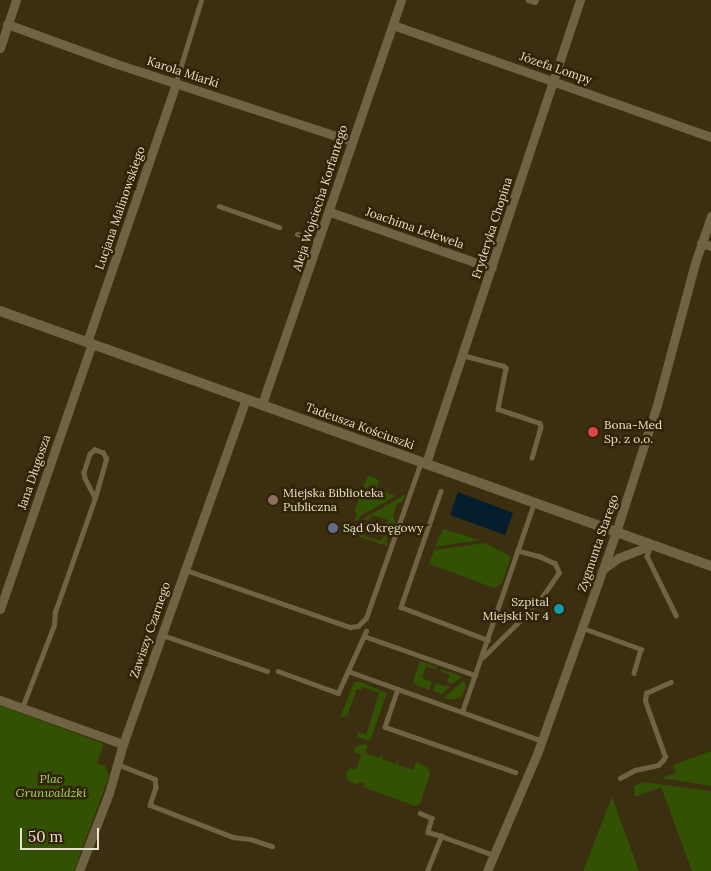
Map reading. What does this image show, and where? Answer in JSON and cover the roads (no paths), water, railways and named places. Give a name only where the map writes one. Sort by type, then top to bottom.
[{"type":"street","points":[[0,48],[16,0]]},
{"type":"street","name":"Aleja Wojciecha Korfantego","points":[[262,404],[320,242],[351,141],[401,0]]},
{"type":"street","name":"Fryderyka Chopina","points":[[424,462],[492,268],[580,0]]},
{"type":"street","name":"Karola Miarki","points":[[7,24],[114,63],[351,141]]},
{"type":"street","name":"Józefa Lompy","points":[[393,25],[711,136]]},
{"type":"street","name":"Lucjana Malinowskiego","points":[[90,343],[176,83]]},
{"type":"street","name":"Joachima Lelewela","points":[[330,212],[492,268]]},
{"type":"street","name":"Zygmunta Starego","points":[[487,871],[542,741],[616,532],[657,405],[701,243],[711,216]]},
{"type":"street","points":[[701,243],[711,246]]},
{"type":"street","name":"Tadeusza Kościuszki","points":[[0,311],[711,566]]},
{"type":"street","name":"Jana Długosza","points":[[0,609],[90,343]]},
{"type":"street","name":"Zawiszy Czarnego","points":[[79,871],[109,793],[123,744],[246,399]]},
{"type":"street","points":[[603,569],[618,558],[652,545]]},
{"type":"street","points":[[0,700],[123,744]]},
{"type":"lane","points":[[176,83],[202,0]]},
{"type":"lane","points":[[528,0],[535,2],[536,0]]},
{"type":"lane","points":[[219,206],[279,227]]},
{"type":"lane","points":[[297,234],[320,242]]},
{"type":"lane","points":[[462,355],[506,368],[498,409],[540,422],[541,427],[532,458]]},
{"type":"lane","points":[[22,708],[54,625],[56,612],[95,498],[106,459],[103,453],[94,450],[90,454],[84,472],[95,498]]},
{"type":"lane","points":[[184,570],[350,627],[358,626],[366,618],[424,462]]},
{"type":"lane","points":[[441,491],[401,607],[488,640]]},
{"type":"lane","points":[[462,712],[534,502]]},
{"type":"lane","points":[[652,545],[647,556],[676,615]]},
{"type":"lane","points":[[481,659],[537,604],[560,573],[554,564],[548,560],[518,551]]},
{"type":"lane","points":[[582,628],[641,649],[634,673]]},
{"type":"lane","points":[[162,634],[267,670]]},
{"type":"lane","points":[[278,672],[336,693],[340,691],[365,634],[475,674]]},
{"type":"lane","points":[[348,671],[542,741]]},
{"type":"lane","points":[[620,778],[635,770],[658,765],[665,757],[645,701],[646,693],[671,682]]},
{"type":"lane","points":[[398,689],[384,727],[514,772]]},
{"type":"lane","points":[[117,764],[155,780],[156,788],[150,804],[233,837],[250,839],[272,846]]},
{"type":"lane","points":[[420,813],[432,818],[428,832],[494,855]]},
{"type":"lane","points":[[427,871],[441,836]]},
{"type":"water","points":[[458,492],[513,513],[505,535],[450,515]]},
{"type":"place","name":"Bona-Med Sp. z o.o.","points":[[593,432]]},
{"type":"place","name":"Miejska Biblioteka Publiczna","points":[[273,500]]},
{"type":"place","name":"Sąd Okręgowy","points":[[333,528]]},
{"type":"place","name":"Szpital Miejski Nr 4","points":[[559,609]]},
{"type":"park label","name":"Plac Grunwaldzki","points":[[51,786]]}]
